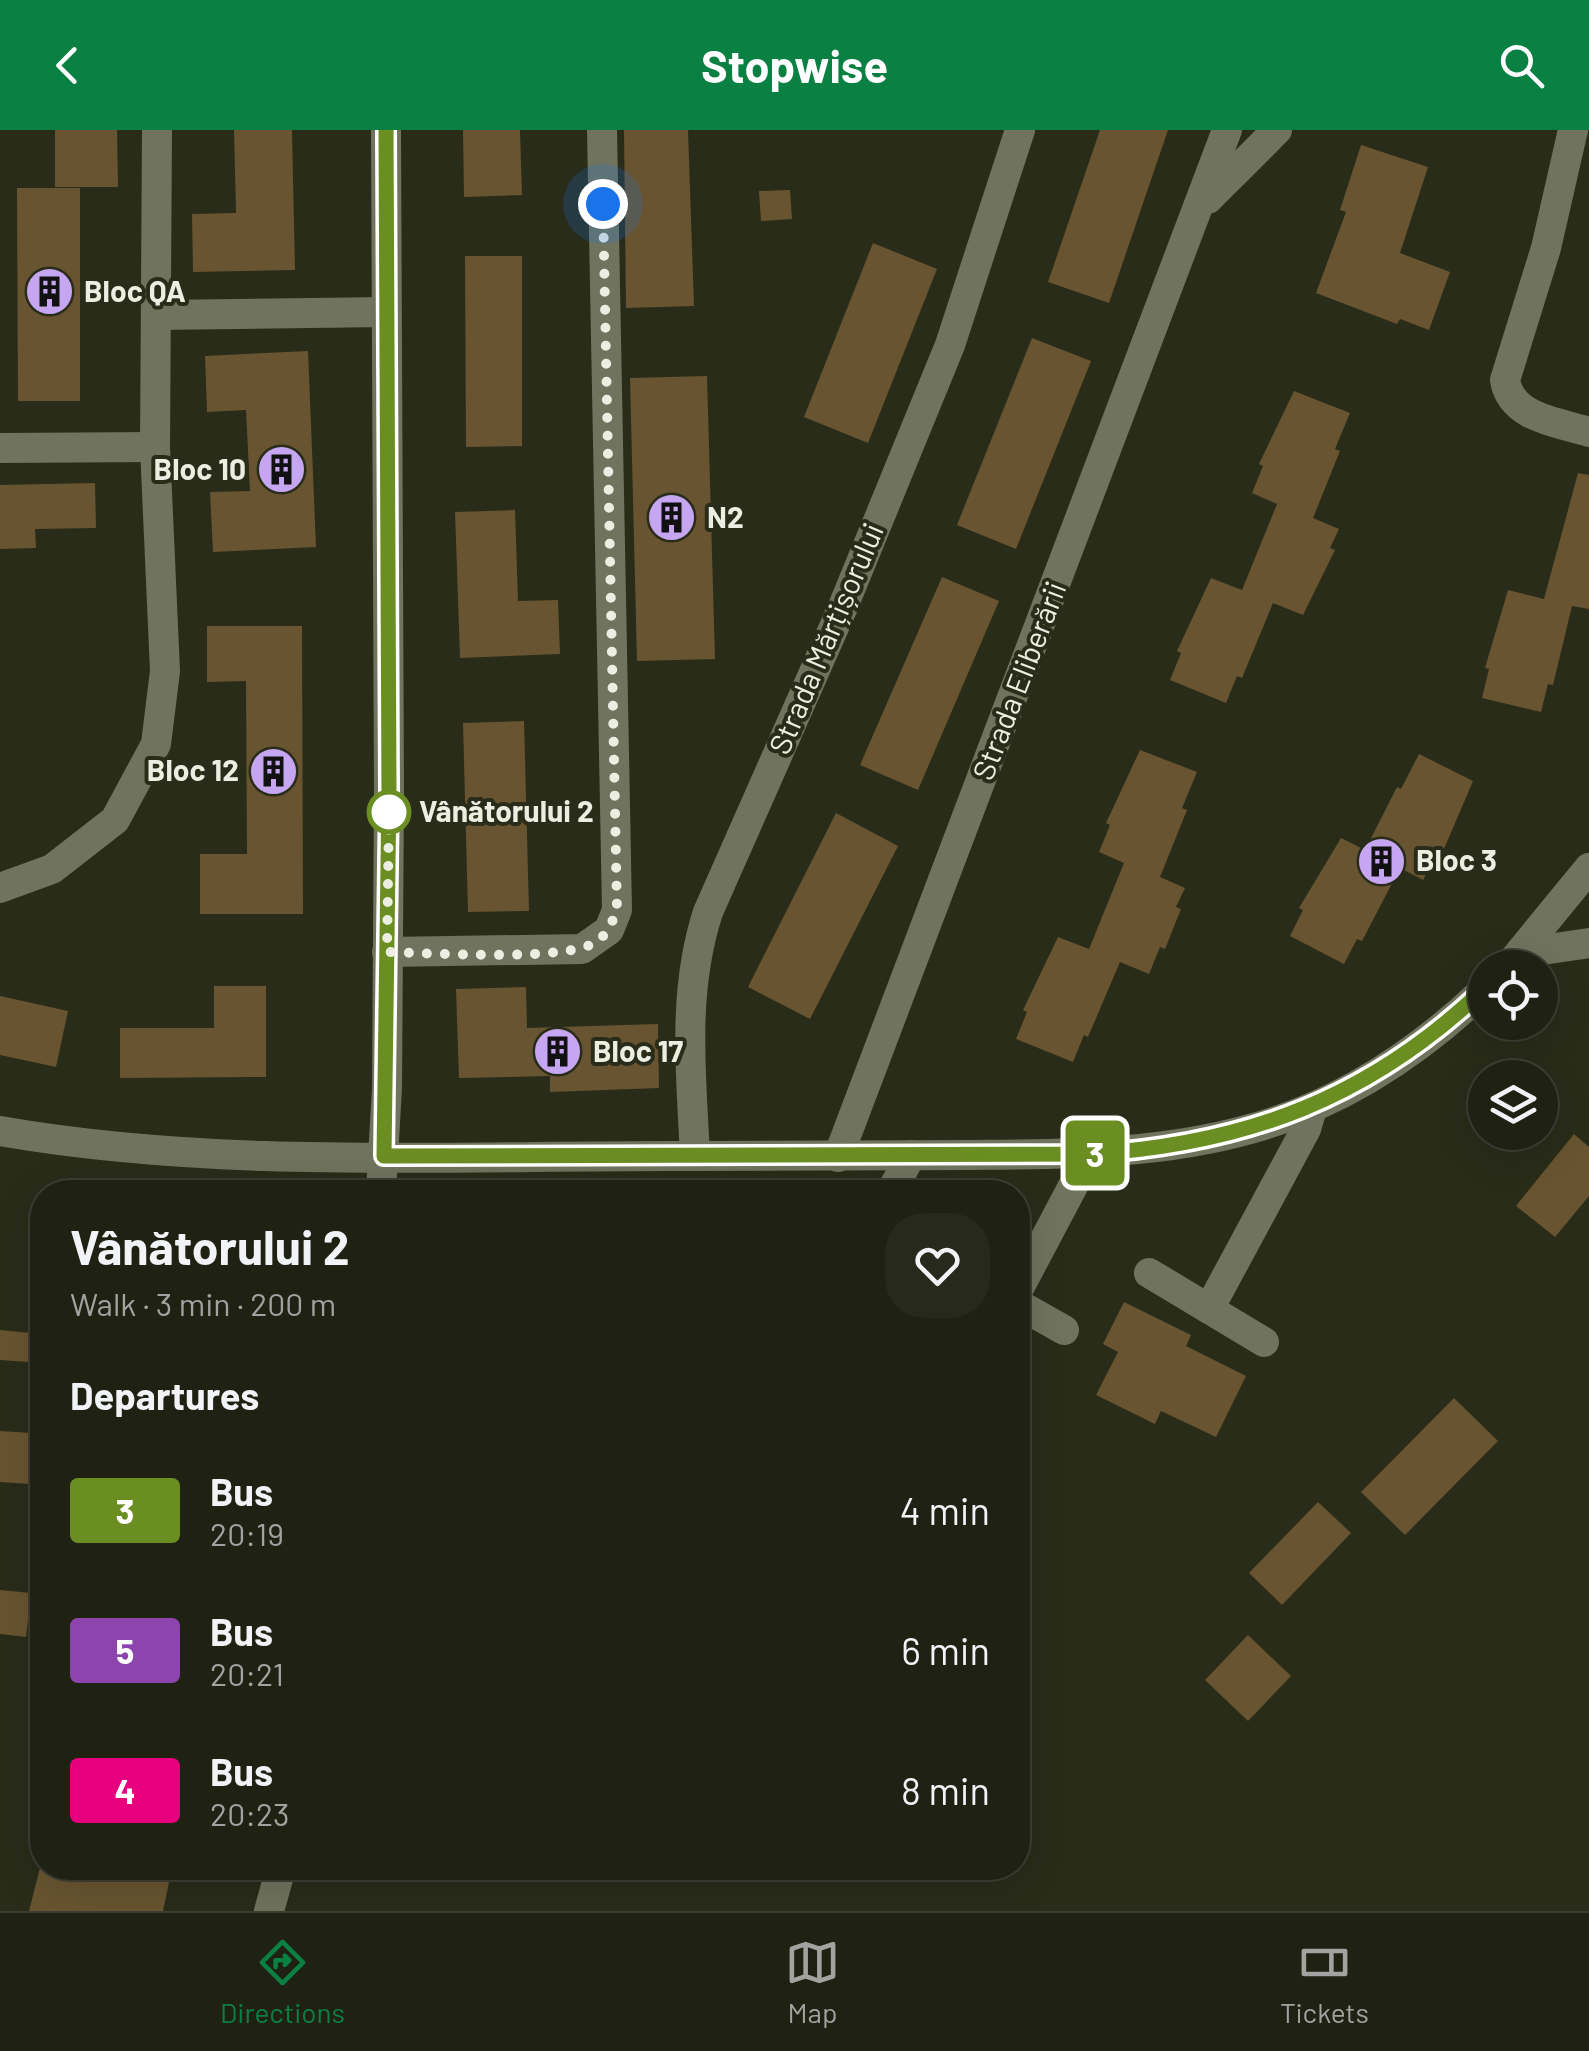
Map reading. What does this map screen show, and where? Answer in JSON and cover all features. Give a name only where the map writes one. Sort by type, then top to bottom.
[{"type":"street","points":[[0,888],[52,869],[114,820],[156,744],[165,671],[155,447],[157,130]]},
{"type":"street","points":[[383,1180],[387,952],[386,130]]},
{"type":"street","points":[[387,952],[582,949],[609,930],[617,910],[602,130]]},
{"type":"street","name":"Strada Mărțișorului","points":[[695,1156],[688,1002],[695,950],[708,912],[842,609],[950,345],[1020,130]]},
{"type":"street","name":"Strada Eliberării","points":[[838,1157],[1202,205],[1227,130]]},
{"type":"street","name":"Strada Eliberării","points":[[1202,205],[1277,130]]},
{"type":"street","points":[[1573,130],[1546,248],[1505,380],[1507,396],[1520,410],[1589,432]]},
{"type":"street","points":[[156,315],[386,312]]},
{"type":"street","points":[[0,448],[155,447]]},
{"type":"street","points":[[1522,950],[1589,868]]},
{"type":"street","points":[[1558,951],[1589,944]]},
{"type":"street","points":[[0,1130],[189,1152],[384,1156],[1090,1154],[1188,1143],[1250,1129],[1312,1108],[1400,1059],[1468,1002]]},
{"type":"street","points":[[1209,1309],[1306,1129],[1312,1108]]},
{"type":"street","points":[[1030,1267],[1090,1154]]},
{"type":"street","points":[[897,1180],[910,1155]]},
{"type":"street","points":[[1148,1273],[1264,1342]]},
{"type":"street","points":[[1030,1311],[1064,1330]]},
{"type":"street","points":[[269,1911],[278,1880]]},
{"type":"building","points":[[55,130],[117,130],[118,187],[55,187]]},
{"type":"building","points":[[234,130],[292,130],[295,270],[193,272],[192,214],[236,213]]},
{"type":"building","points":[[463,130],[520,130],[522,195],[464,197]]},
{"type":"building","points":[[624,130],[688,130],[694,306],[626,308]]},
{"type":"building","points":[[1100,130],[1168,130],[1109,303],[1048,282]]},
{"type":"building","points":[[1361,145],[1428,167],[1400,253],[1450,272],[1429,330],[1400,319],[1397,324],[1316,293],[1346,212],[1340,210]]},
{"type":"building","name":"Bloc QA","points":[[17,188],[80,188],[80,401],[18,401]]},
{"type":"building","points":[[790,190],[792,219],[761,221],[759,191]]},
{"type":"building","points":[[873,243],[937,269],[868,443],[804,417]]},
{"type":"building","points":[[465,256],[522,256],[522,446],[466,447]]},
{"type":"building","points":[[1032,338],[1091,361],[1016,549],[957,525]]},
{"type":"building","name":"Bloc 10","points":[[308,351],[316,547],[213,552],[210,492],[250,491],[246,410],[207,412],[205,356]]},
{"type":"building","name":"N2","points":[[707,376],[715,659],[637,661],[630,378]]},
{"type":"building","points":[[1294,391],[1350,413],[1335,449],[1340,451],[1313,518],[1339,529],[1330,548],[1335,550],[1303,615],[1273,603],[1242,678],[1237,676],[1226,703],[1170,680],[1181,653],[1177,651],[1211,578],[1242,590],[1277,504],[1252,493],[1263,466],[1259,464]]},
{"type":"building","points":[[1578,473],[1589,475],[1589,609],[1572,606],[1553,685],[1548,684],[1541,712],[1482,698],[1489,669],[1485,668],[1508,590],[1544,599]]},
{"type":"building","points":[[95,483],[96,528],[35,529],[36,548],[0,549],[0,485]]},
{"type":"building","points":[[515,510],[518,601],[558,600],[560,654],[460,658],[455,512]]},
{"type":"building","points":[[942,577],[999,601],[918,790],[860,765]]},
{"type":"building","name":"Bloc 12","points":[[207,626],[302,626],[303,914],[200,914],[200,854],[247,854],[246,681],[207,682]]},
{"type":"building","points":[[524,721],[529,911],[468,912],[463,723]]},
{"type":"building","points":[[1140,750],[1197,772],[1182,808],[1187,810],[1160,877],[1185,888],[1176,907],[1181,909],[1165,949],[1160,947],[1149,974],[1120,962],[1073,1062],[1016,1039],[1027,1012],[1023,1010],[1058,937],[1089,949],[1124,863],[1099,852],[1110,825],[1106,823]]},
{"type":"building","name":"Bloc 3","points":[[1419,754],[1473,781],[1441,856],[1436,854],[1423,880],[1400,868],[1362,941],[1357,939],[1344,964],[1290,936],[1303,910],[1299,908],[1341,838],[1365,850]]},
{"type":"building","points":[[836,813],[898,846],[810,1019],[748,987]]},
{"type":"building","points":[[214,986],[266,986],[266,1077],[120,1078],[120,1028],[214,1028]]},
{"type":"building","name":"Bloc 17","points":[[526,987],[527,1028],[658,1024],[659,1088],[550,1092],[550,1076],[459,1078],[456,989]]},
{"type":"building","points":[[0,996],[68,1011],[56,1067],[0,1055]]},
{"type":"building","points":[[1574,1134],[1589,1147],[1589,1196],[1555,1237],[1516,1206]]},
{"type":"building","points":[[1124,1302],[1191,1335],[1186,1346],[1246,1376],[1216,1437],[1161,1411],[1155,1424],[1096,1395],[1118,1352],[1103,1344]]},
{"type":"building","points":[[0,1330],[30,1333],[30,1362],[0,1360]]},
{"type":"building","points":[[1454,1398],[1498,1441],[1405,1535],[1361,1492]]},
{"type":"building","points":[[0,1431],[30,1433],[30,1484],[0,1482]]},
{"type":"building","points":[[1318,1502],[1351,1533],[1282,1605],[1249,1573]]},
{"type":"building","points":[[0,1590],[30,1593],[26,1637],[0,1634]]},
{"type":"building","points":[[1248,1635],[1291,1676],[1248,1721],[1205,1680]]},
{"type":"building","points":[[37,1880],[169,1880],[163,1911],[29,1911]]},
{"type":"bus line","name":"3","points":[[386,130],[389,792],[384,1156],[1090,1154],[1188,1143],[1281,1119],[1357,1086],[1400,1059],[1468,1004]]},
{"type":"place","name":"Bloc QA","points":[[49,292]]},
{"type":"place","name":"Bloc 10","points":[[281,470]]},
{"type":"place","name":"N2","points":[[672,518]]},
{"type":"place","name":"Bloc 12","points":[[274,771]]},
{"type":"place","name":"Vânătorului 2","points":[[389,812]]},
{"type":"place","name":"Bloc 3","points":[[1381,861]]},
{"type":"place","name":"Bloc 17","points":[[558,1052]]},
{"type":"route","points":[[389,812],[387,952],[554,952],[582,949],[609,930],[617,910],[603,204]]}]
